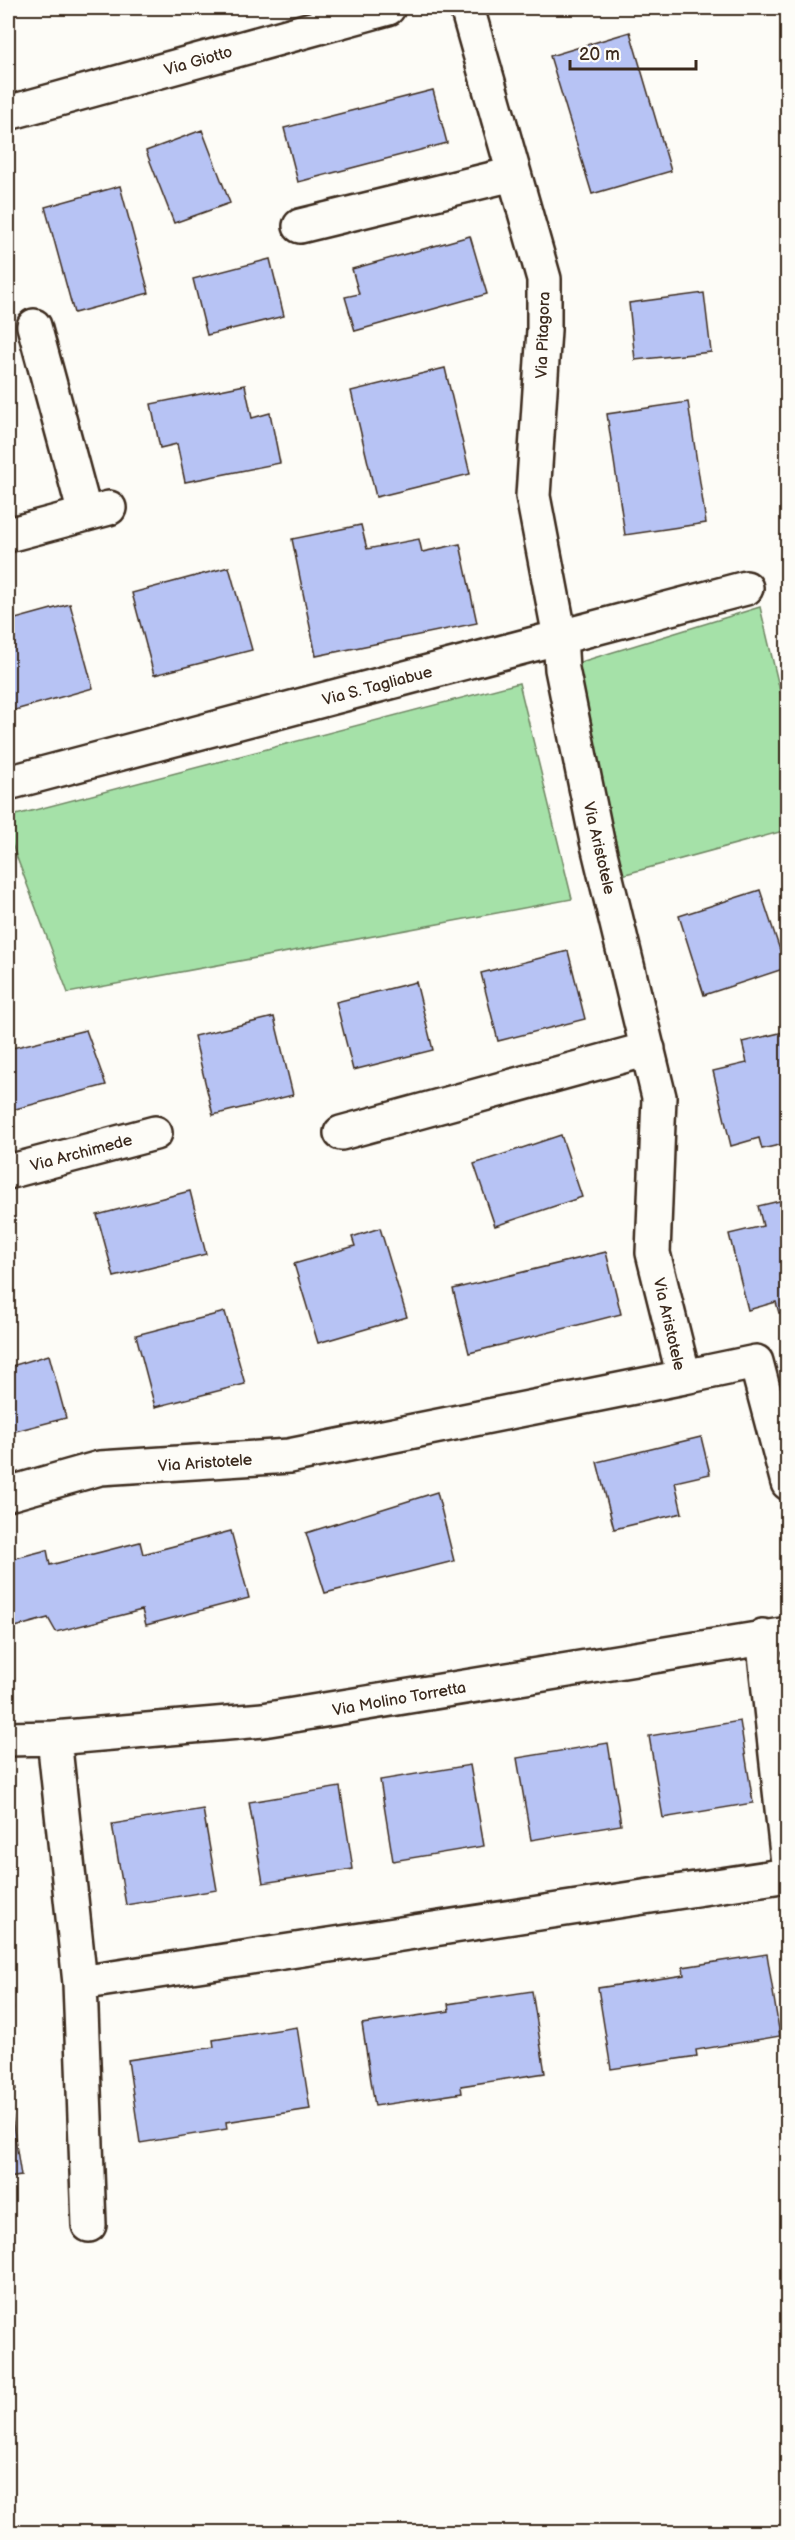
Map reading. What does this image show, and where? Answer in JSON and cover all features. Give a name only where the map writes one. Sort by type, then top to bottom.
[{"type":"street","name":"Via Giotto","points":[[10,104],[387,8]]},
{"type":"street","name":"Via Pitagora","points":[[467,8],[544,279],[544,330],[532,496],[560,637],[562,669]]},
{"type":"street","points":[[300,226],[513,174]]},
{"type":"street","points":[[8,535],[97,511],[34,326]]},
{"type":"street","name":"Via S. Tagliabue","points":[[8,783],[746,588]]},
{"type":"street","name":"Via Aristotele","points":[[8,1494],[100,1468],[288,1456],[684,1377],[653,1253],[659,1097],[597,841],[562,669]]},
{"type":"street","points":[[341,1133],[648,1049]]},
{"type":"street","name":"Via Archimede","points":[[8,1172],[155,1133]]},
{"type":"street","points":[[684,1377],[756,1362],[788,1484]]},
{"type":"street","points":[[775,1635],[788,1863]]},
{"type":"street","name":"Via Molino Torretta","points":[[8,1739],[54,1738],[262,1720],[775,1635]]},
{"type":"street","points":[[54,1738],[80,1983],[89,2225]]},
{"type":"street","points":[[80,1983],[788,1875]]},
{"type":"green space","points":[[760,607],[787,720],[787,830],[622,875],[574,664]]},
{"type":"green space","points":[[519,683],[572,899],[68,993],[8,834],[8,817]]},
{"type":"building","points":[[630,32],[671,171],[592,194],[550,56]]},
{"type":"building","points":[[433,90],[447,143],[298,182],[284,128]]},
{"type":"building","points":[[202,130],[230,203],[174,223],[146,151]]},
{"type":"building","points":[[120,186],[149,293],[74,313],[45,207]]},
{"type":"building","points":[[470,236],[487,294],[355,331],[345,297],[359,294],[352,269]]},
{"type":"building","points":[[270,259],[284,316],[207,335],[193,279]]},
{"type":"building","points":[[704,293],[711,352],[635,360],[629,303]]},
{"type":"building","points":[[445,368],[470,474],[376,497],[351,391]]},
{"type":"building","points":[[245,385],[252,418],[270,413],[280,463],[185,482],[177,444],[160,448],[151,404]]},
{"type":"building","points":[[688,402],[706,523],[625,535],[607,414]]},
{"type":"building","points":[[361,525],[367,549],[419,539],[422,552],[460,544],[477,623],[316,656],[292,539]]},
{"type":"building","points":[[229,567],[252,650],[154,675],[132,593]]},
{"type":"building","points":[[70,604],[93,688],[8,712],[8,621]]},
{"type":"building","points":[[760,890],[786,968],[704,995],[679,916]]},
{"type":"building","points":[[568,951],[585,1019],[498,1041],[481,973]]},
{"type":"building","points":[[416,982],[433,1050],[353,1070],[336,1002]]},
{"type":"building","points":[[274,1017],[293,1095],[213,1115],[194,1036]]},
{"type":"building","points":[[86,1030],[106,1085],[8,1111],[8,1049]]},
{"type":"building","points":[[788,1031],[788,1143],[762,1149],[759,1138],[731,1146],[713,1071],[747,1063],[742,1042]]},
{"type":"building","points":[[561,1135],[582,1197],[495,1226],[474,1164]]},
{"type":"building","points":[[190,1191],[206,1254],[114,1277],[97,1215]]},
{"type":"building","points":[[788,1199],[788,1311],[779,1313],[776,1302],[748,1310],[729,1234],[763,1226],[758,1206]]},
{"type":"building","points":[[380,1228],[407,1317],[318,1343],[294,1264],[355,1246],[352,1237]]},
{"type":"building","points":[[606,1252],[621,1314],[469,1353],[453,1289]]},
{"type":"building","points":[[225,1312],[245,1384],[155,1407],[136,1335]]},
{"type":"building","points":[[49,1355],[66,1418],[8,1433],[8,1367]]},
{"type":"building","points":[[701,1437],[710,1474],[675,1482],[682,1513],[614,1529],[597,1462]]},
{"type":"building","points":[[437,1492],[454,1561],[325,1593],[306,1533]]},
{"type":"building","points":[[231,1531],[249,1598],[146,1625],[142,1610],[56,1632],[48,1618],[8,1629],[8,1560],[47,1550],[50,1565],[140,1542],[143,1554]]},
{"type":"building","points":[[740,1721],[753,1803],[663,1818],[649,1736]]},
{"type":"building","points":[[608,1743],[621,1825],[531,1840],[517,1758]]},
{"type":"building","points":[[470,1765],[484,1846],[393,1861],[380,1780]]},
{"type":"building","points":[[340,1787],[353,1869],[263,1883],[249,1802]]},
{"type":"building","points":[[203,1809],[217,1890],[126,1905],[112,1824]]},
{"type":"building","points":[[767,1954],[780,2036],[696,2050],[697,2056],[611,2069],[598,1988],[684,1975],[683,1967]]},
{"type":"building","points":[[8,1976],[13,2009],[8,2010]]},
{"type":"building","points":[[532,1991],[545,2073],[461,2086],[462,2093],[375,2106],[362,2024],[449,2011],[448,2004]]},
{"type":"building","points":[[297,2027],[310,2109],[226,2122],[227,2129],[140,2143],[128,2060],[214,2047],[213,2040]]},
{"type":"building","points":[[8,2039],[16,2090],[8,2091]]},
{"type":"building","points":[[8,2092],[21,2176],[8,2178]]}]
